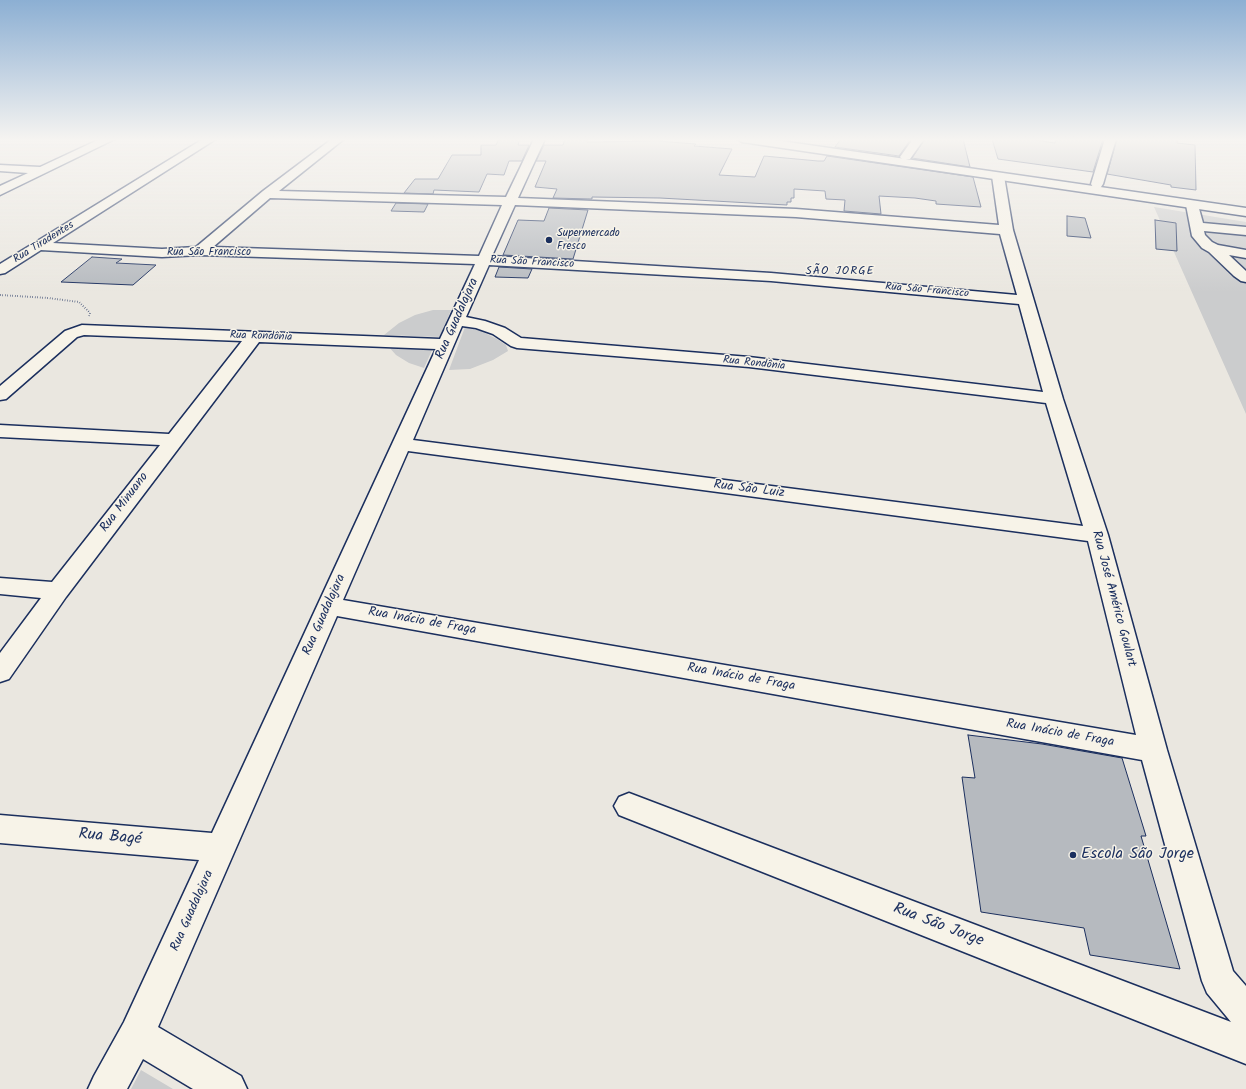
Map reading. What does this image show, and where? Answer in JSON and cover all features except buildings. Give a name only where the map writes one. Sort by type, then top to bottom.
[{"type":"street","name":"Rua Tiradentes","points":[[0,270],[129,190]]},
{"type":"street","points":[[200,251],[272,190]]},
{"type":"street","name":"Rua Guadalajara","points":[[107,1089],[137,1036],[515,190]]},
{"type":"street","name":"Rua José Américo Goulart","points":[[1000,190],[1006,230],[1025,300],[1096,535],[1154,750],[1219,981],[1246,1013]]},
{"type":"street","points":[[1090,190],[1246,212]]},
{"type":"street","points":[[1138,190],[1246,205]]},
{"type":"street","points":[[267,194],[510,201],[796,213],[1006,230]]},
{"type":"street","points":[[1192,205],[1199,236],[1207,245],[1214,249],[1246,278]]},
{"type":"street","points":[[1197,226],[1246,231]]},
{"type":"street","name":"Rua São Francisco","points":[[38,246],[162,253],[200,251],[484,260],[770,277],[1025,300]]},
{"type":"street","points":[[1214,249],[1246,254]]},
{"type":"street","name":"Rua Rondônia","points":[[456,321],[479,324],[499,331],[517,343],[749,362],[1054,400]]},
{"type":"street","points":[[0,395],[71,334],[79,331]]},
{"type":"street","name":"Rua Rondônia","points":[[79,331],[446,344]]},
{"type":"street","name":"Rua Minuano","points":[[0,672],[58,591],[254,337]]},
{"type":"street","points":[[0,431],[174,440]]},
{"type":"street","name":"Rua São Luiz","points":[[402,444],[1096,535]]},
{"type":"street","points":[[0,586],[58,591]]},
{"type":"street","name":"Rua Inácio de Fraga","points":[[329,606],[1154,750]]},
{"type":"street","name":"Rua São Jorge","points":[[630,806],[1246,1046]]},
{"type":"street","name":"Rua Bagé","points":[[0,829],[221,848]]},
{"type":"street","points":[[137,1036],[228,1089]]},
{"type":"path","points":[[0,295],[48,298],[79,302],[90,313],[79,331]]},
{"type":"shaded area","points":[[1154,207],[1246,222],[1246,414]]},
{"type":"shaded area","points":[[433,310],[451,310],[440,337],[384,335],[399,323],[415,315]]},
{"type":"shaded area","points":[[465,327],[481,331],[497,339],[506,345],[508,351],[493,360],[470,369],[449,370]]},
{"type":"shaded area","points":[[388,346],[433,348],[424,368],[409,363],[396,355]]},
{"type":"shaded area","points":[[141,1070],[173,1089],[131,1089]]},
{"type":"place","name":"Supermercado Fresco","points":[[549,240]]},
{"type":"place","name":"Escola São Jorge","points":[[1073,855]]},
{"type":"district","name":"SÃO JORGE","points":[[840,272]]}]
